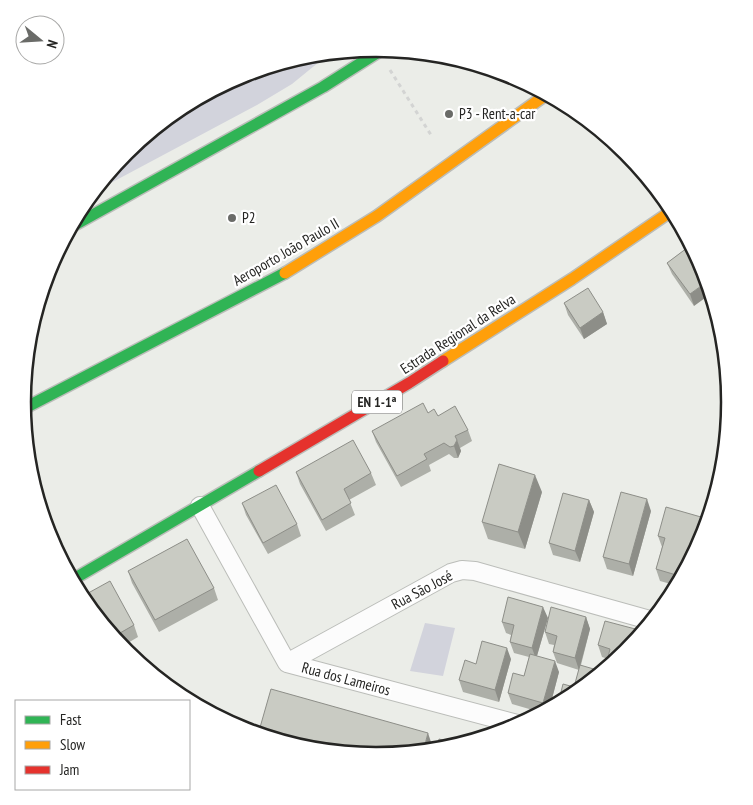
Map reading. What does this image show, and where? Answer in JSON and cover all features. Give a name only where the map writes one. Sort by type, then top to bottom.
[{"type":"main road","points":[[84,220],[323,87],[371,57]]},
{"type":"main road","name":"Aeroporto João Paulo II","points":[[31,405],[280,276],[377,216],[540,99]]},
{"type":"main road","name":"Estrada Regional da Relva","points":[[79,576],[409,383],[572,279],[666,215]]},
{"type":"street","name":"Rua dos Lameiros","points":[[200,506],[287,663],[508,721]]},
{"type":"street","name":"Rua São José","points":[[287,663],[451,573],[462,570],[475,571],[645,619]]},
{"type":"path","points":[[385,57],[431,135]]},
{"type":"shaded area","points":[[319,62],[292,84],[257,105],[110,183],[132,158],[185,115],[244,84],[287,69]]},
{"type":"shaded area","points":[[425,623],[455,628],[443,676],[410,671]]},
{"type":"building","points":[[686,249],[701,286],[690,294],[667,263]]},
{"type":"building","points":[[588,288],[603,312],[580,328],[564,303]]},
{"type":"building","points":[[423,403],[428,413],[434,409],[438,416],[455,406],[468,430],[455,436],[457,440],[454,446],[450,447],[444,443],[424,454],[427,459],[397,476],[372,431]]},
{"type":"building","points":[[353,440],[371,473],[344,489],[351,503],[322,520],[296,472]]},
{"type":"building","points":[[499,464],[535,475],[518,532],[482,522]]},
{"type":"building","points":[[276,485],[297,524],[263,543],[242,503]]},
{"type":"building","points":[[621,492],[647,499],[629,564],[603,557]]},
{"type":"building","points":[[563,493],[589,500],[575,551],[549,543]]},
{"type":"building","points":[[666,507],[701,517],[695,535],[675,575],[656,569],[665,538],[658,536]]},
{"type":"building","points":[[187,539],[214,588],[155,620],[128,571]]},
{"type":"building","points":[[110,581],[134,625],[120,633],[88,593]]},
{"type":"building","points":[[508,597],[543,607],[532,648],[510,642],[514,625],[502,622]]},
{"type":"building","points":[[551,607],[586,617],[575,658],[553,652],[557,636],[545,632]]},
{"type":"building","points":[[605,621],[637,629],[608,659],[610,649],[598,645]]},
{"type":"building","points":[[482,641],[507,648],[495,690],[459,680],[465,660],[476,664]]},
{"type":"building","points":[[530,654],[555,661],[543,703],[508,693],[513,673],[524,676]]},
{"type":"building","points":[[580,665],[595,669],[587,676],[574,685]]},
{"type":"building","points":[[563,684],[573,687],[560,694]]},
{"type":"building","points":[[271,689],[428,733],[425,744],[376,748],[331,745],[309,741],[260,727]]},
{"type":"traffic: fast","points":[[84,220],[323,87],[370,57]]},
{"type":"traffic: fast","points":[[31,405],[285,273]]},
{"type":"traffic: fast","points":[[79,576],[259,471]]},
{"type":"traffic: slow","points":[[285,273],[377,216],[540,99]]},
{"type":"traffic: slow","points":[[443,361],[572,279],[666,215]]},
{"type":"traffic: jam","points":[[259,471],[443,361]]},
{"type":"place","name":"P3 - Rent-a-car","points":[[449,114]]},
{"type":"place","name":"P2","points":[[232,218]]}]
